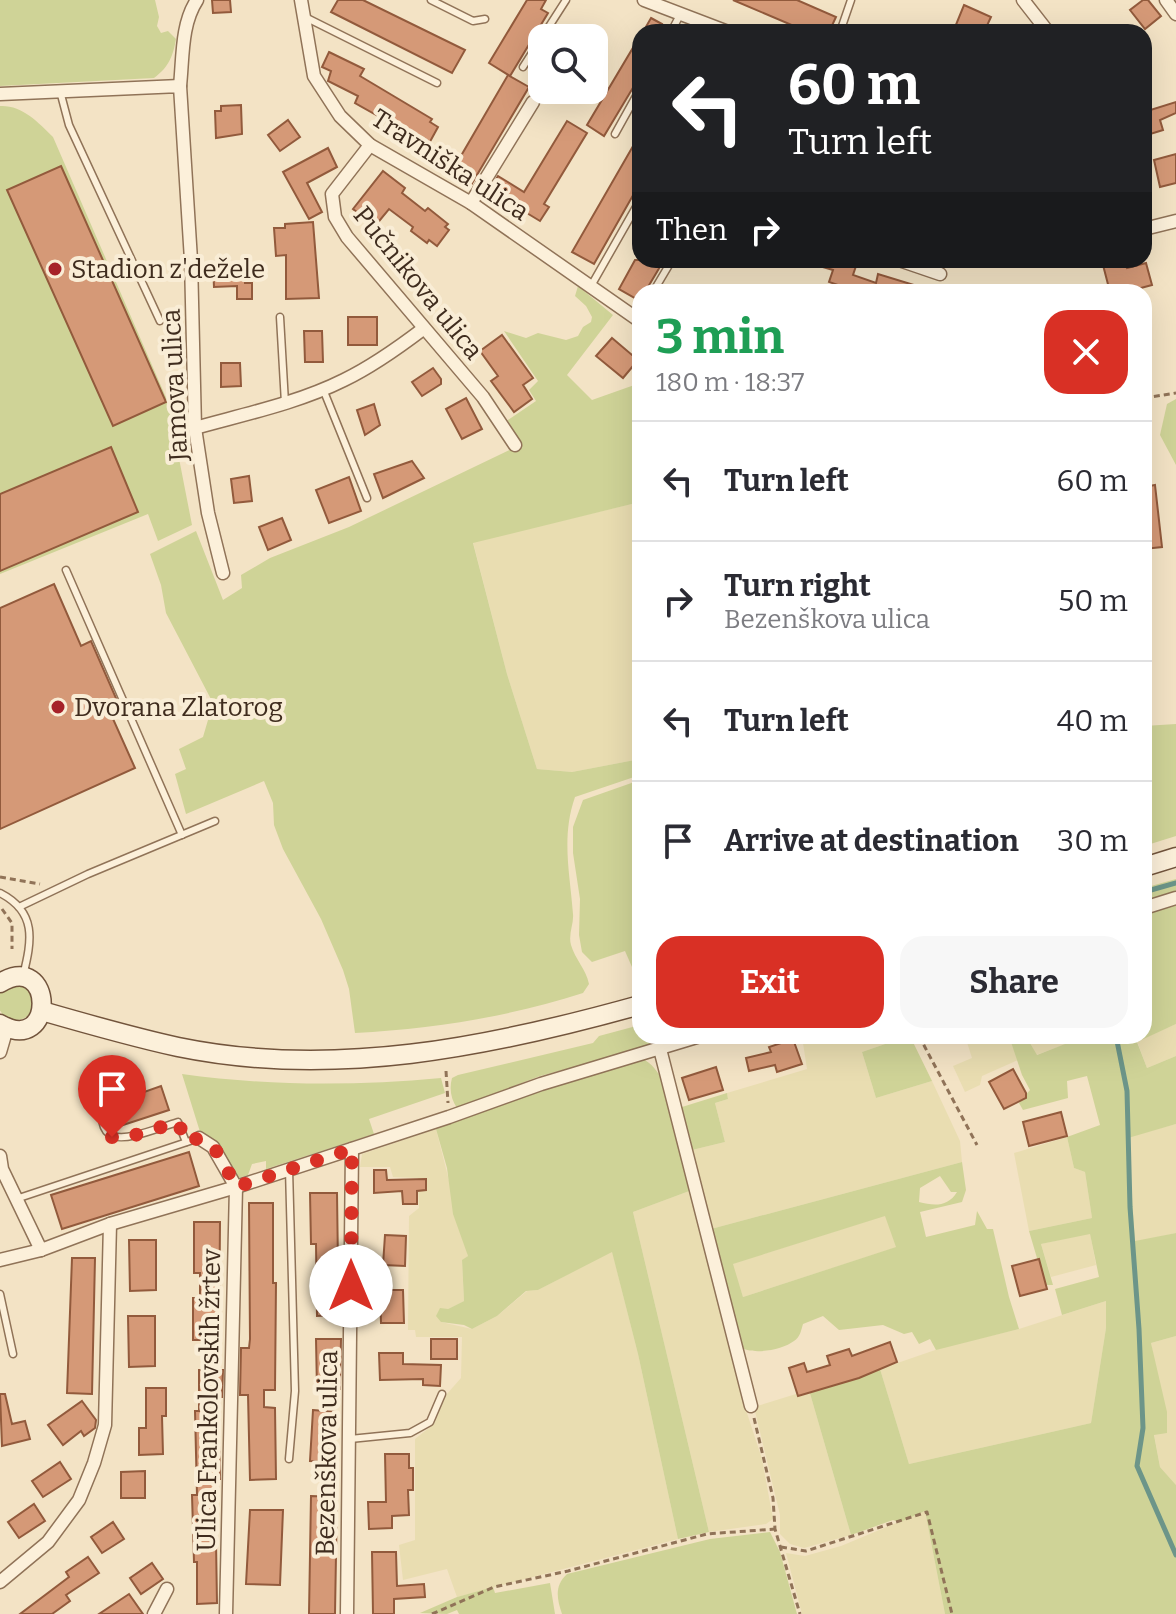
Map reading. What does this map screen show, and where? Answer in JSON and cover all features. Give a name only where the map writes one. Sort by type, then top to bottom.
[{"type":"street","name":"Jamova ulica","points":[[197,0],[190,10],[185,35],[180,86],[191,260],[195,428],[208,513],[223,573]]},
{"type":"street","name":"Travniška ulica","points":[[301,0],[314,76],[340,116],[370,145],[471,203],[632,314]]},
{"type":"street","points":[[644,0],[708,24]]},
{"type":"street","points":[[1023,0],[1042,24]]},
{"type":"street","points":[[1166,0],[1176,14]]},
{"type":"street","points":[[0,94],[180,86]]},
{"type":"street","points":[[471,203],[532,104]]},
{"type":"street","name":"Pučnikova ulica","points":[[370,145],[332,194],[335,217],[347,237],[483,397],[515,445]]},
{"type":"street","points":[[1152,227],[1176,221]]},
{"type":"street","points":[[922,268],[940,274]]},
{"type":"street","points":[[195,428],[323,389],[390,355],[423,329]]},
{"type":"street","points":[[1152,864],[1176,857]]},
{"type":"street","points":[[1152,906],[1176,898]]},
{"type":"street","points":[[0,983],[23,977],[37,986],[42,994],[42,1011],[32,1025],[16,1030],[4,1026],[0,1052]]},
{"type":"street","points":[[42,1011],[178,1047],[251,1057],[334,1059],[403,1056],[481,1044],[632,1007]]},
{"type":"street","points":[[0,1260],[41,1250],[110,1224],[236,1187],[541,1084],[675,1044]]},
{"type":"street","points":[[660,1049],[751,1406]]},
{"type":"street","points":[[193,1140],[213,1147],[236,1187]]},
{"type":"street","name":"Bezenškova ulica","points":[[347,1614],[352,1149]]},
{"type":"street","points":[[0,1156],[2,1169],[41,1250]]},
{"type":"street","name":"Ulica Frankolovskih žrtev","points":[[226,1614],[236,1187]]},
{"type":"street","points":[[0,1582],[48,1542],[79,1500],[94,1463],[105,1425],[110,1224]]},
{"type":"street","points":[[154,1614],[167,1589]]},
{"type":"lane","points":[[431,0],[473,21],[485,19]]},
{"type":"lane","points":[[523,67],[566,0]]},
{"type":"lane","points":[[843,24],[851,0]]},
{"type":"lane","points":[[675,24],[681,13]]},
{"type":"lane","points":[[305,17],[437,83]]},
{"type":"lane","points":[[60,91],[69,125],[160,321]]},
{"type":"lane","points":[[615,134],[632,103]]},
{"type":"lane","points":[[591,286],[632,214]]},
{"type":"lane","points":[[280,317],[285,403]]},
{"type":"lane","points":[[323,389],[367,498]]},
{"type":"lane","points":[[66,570],[182,835]]},
{"type":"lane","points":[[19,907],[215,821]]},
{"type":"lane","points":[[0,893],[24,912],[31,930],[23,977]]},
{"type":"lane","points":[[16,1199],[193,1140],[178,1122],[122,1139],[112,1137],[106,1131],[100,1109],[106,1086],[123,1091]]},
{"type":"lane","points":[[289,1169],[295,1391],[289,1459]]},
{"type":"lane","points":[[0,1294],[13,1354]]},
{"type":"lane","points":[[350,1439],[410,1433],[430,1422],[442,1394]]},
{"type":"path","points":[[1152,397],[1176,393]]},
{"type":"path","points":[[0,877],[40,884],[49,892]]},
{"type":"path","points":[[0,907],[12,923],[12,949]]},
{"type":"path","points":[[923,1044],[977,1145]]},
{"type":"path","points":[[446,1071],[449,1117]]},
{"type":"path","points":[[751,1406],[773,1498],[775,1529],[800,1614]]},
{"type":"path","points":[[781,1547],[806,1551],[927,1512],[952,1614]]},
{"type":"path","points":[[432,1614],[494,1587],[707,1534],[775,1529]]},
{"type":"shaded area","points":[[632,504],[632,761],[572,772],[537,769],[507,674],[473,542]]},
{"type":"shaded area","points":[[1176,1024],[1176,1056],[1147,1068],[1138,1044],[1152,1044],[1152,1034]]},
{"type":"shaded area","points":[[803,1044],[885,1044],[862,1052],[876,1098],[932,1081],[960,1141],[962,1162],[711,1229],[692,1150],[725,1142],[715,1103],[728,1099],[727,1093],[807,1069]]},
{"type":"shaded area","points":[[968,1044],[1012,1044],[1018,1060],[982,1076],[980,1085],[965,1092],[953,1066],[972,1058]]},
{"type":"shaded area","points":[[1030,1044],[1066,1044],[1036,1055]]},
{"type":"shaded area","points":[[1176,1124],[1176,1233],[1135,1242],[1128,1137]]},
{"type":"shaded area","points":[[436,1129],[468,1256],[462,1261],[464,1301],[448,1309],[441,1322],[472,1329],[497,1316],[527,1291],[538,1290],[612,1251],[678,1539],[457,1597],[447,1569],[403,1580],[399,1545],[415,1540],[415,1439],[434,1424],[446,1395],[461,1378],[462,1337],[416,1337],[415,1330],[408,1330],[409,1216],[419,1208],[418,1178],[393,1177],[390,1167],[360,1167],[362,1154]]},
{"type":"shaded area","points":[[1067,1137],[1074,1168],[1085,1172],[1092,1218],[1029,1231],[1014,1153]]},
{"type":"shaded area","points":[[692,1190],[746,1410],[762,1459],[773,1519],[766,1524],[709,1532],[633,1212]]},
{"type":"shaded area","points":[[886,1215],[897,1247],[743,1297],[732,1264]]},
{"type":"shaded area","points":[[1090,1233],[1096,1265],[1051,1277],[1041,1244]]},
{"type":"shaded area","points":[[1106,1301],[1106,1328],[1091,1423],[909,1464],[880,1369],[944,1347],[1019,1329]]},
{"type":"shaded area","points":[[1176,1336],[1176,1485],[1160,1467],[1154,1434],[1167,1432],[1151,1343]]},
{"type":"shaded area","points":[[809,1390],[851,1535],[804,1548],[790,1544],[780,1534],[780,1515],[754,1407]]},
{"type":"shaded area","points":[[925,1511],[945,1614],[802,1614],[786,1553],[805,1556],[841,1546]]},
{"type":"green space","points":[[0,0],[155,0],[159,17],[157,26],[161,33],[168,31],[176,39],[170,61],[154,78],[0,86]]},
{"type":"green space","name":"Stadion z'dežele","points":[[0,106],[22,111],[53,137],[168,402],[192,525],[158,541],[148,514],[0,574]]},
{"type":"green space","points":[[578,286],[613,315],[567,375],[592,400],[632,386],[632,504],[473,543],[507,674],[537,769],[572,772],[632,761],[632,778],[575,797],[568,826],[573,914],[570,941],[589,984],[583,993],[498,1015],[442,1025],[355,1033],[343,970],[321,919],[283,849],[274,825],[273,803],[264,781],[186,814],[175,774],[186,769],[179,749],[203,737],[213,703],[166,613],[161,585],[150,554],[196,531],[223,600],[242,588],[241,575],[270,558],[349,527],[520,445],[505,422],[536,401],[529,390],[538,381],[504,331],[526,338],[538,333],[566,340],[578,336],[592,317],[575,296]]},
{"type":"green space","points":[[1176,399],[1176,465],[1160,435],[1167,404]]},
{"type":"green space","points":[[1176,724],[1176,836],[1152,844],[1152,726]]},
{"type":"green space","points":[[632,783],[632,967],[625,951],[592,962],[582,952],[573,827],[583,800]]},
{"type":"green space","points":[[1176,879],[1176,893],[1152,901],[1152,886]]},
{"type":"green space","points":[[1176,905],[1176,1024],[1152,1035],[1152,912]]},
{"type":"green space","points":[[9,986],[23,986],[32,995],[32,1009],[23,1018],[9,1018],[0,1009],[0,995]]},
{"type":"green space","points":[[632,1027],[632,1044],[650,1044],[540,1076],[457,1108],[453,1101],[451,1082],[458,1075],[593,1043],[599,1036]]},
{"type":"green space","points":[[885,1044],[914,1044],[932,1081],[876,1098],[862,1052]]},
{"type":"green space","points":[[1012,1044],[1031,1044],[1037,1055],[1065,1044],[1138,1044],[1147,1068],[1176,1056],[1176,1124],[1128,1138],[1135,1241],[1176,1233],[1176,1336],[1151,1343],[1167,1412],[1167,1433],[1154,1435],[1160,1467],[1176,1485],[1176,1614],[945,1614],[925,1511],[900,1522],[893,1520],[851,1535],[809,1390],[880,1369],[909,1464],[1091,1423],[1106,1328],[1106,1301],[1062,1315],[1055,1289],[1099,1277],[1090,1234],[1041,1244],[1053,1285],[1045,1285],[1029,1231],[1092,1218],[1085,1172],[1074,1168],[1067,1137],[1100,1125],[1087,1076],[1067,1081],[1068,1098],[1023,1110],[1019,1103],[1030,1090]]},
{"type":"green space","points":[[643,1059],[663,1081],[670,1099],[692,1190],[633,1212],[709,1532],[678,1539],[638,1354],[612,1252],[538,1290],[526,1291],[497,1316],[472,1329],[441,1322],[436,1316],[440,1308],[448,1309],[464,1301],[462,1260],[468,1256],[453,1214],[447,1168],[436,1129],[529,1093]]},
{"type":"green space","points":[[182,1074],[312,1084],[441,1078],[445,1093],[369,1119],[374,1134],[266,1169],[266,1161],[252,1164],[248,1175],[238,1178],[201,1135]]},
{"type":"green space","points":[[727,1093],[728,1099],[715,1103],[725,1142],[692,1150],[682,1107]]},
{"type":"green space","points":[[962,1162],[966,1190],[962,1202],[920,1212],[926,1237],[975,1225],[977,1211],[987,1229],[993,1229],[1019,1329],[936,1350],[930,1339],[919,1344],[912,1332],[904,1334],[883,1325],[839,1330],[823,1316],[803,1324],[798,1338],[789,1344],[766,1351],[744,1349],[739,1346],[711,1229]],"holes":[[[940,1176],[951,1192],[957,1192],[953,1197],[940,1204],[919,1202],[920,1188]],[[885,1216],[896,1247],[743,1297],[733,1264]]]},
{"type":"green space","points":[[770,1532],[780,1552],[797,1614],[562,1614],[558,1593],[560,1583],[567,1574],[710,1539]]},
{"type":"green space","points":[[550,1583],[555,1614],[459,1614],[457,1610],[447,1614],[420,1613],[457,1597],[493,1587],[495,1593]]},
{"type":"building","points":[[212,0],[230,0],[231,12],[213,13]]},
{"type":"building","points":[[338,0],[363,0],[465,50],[452,73],[331,12]]},
{"type":"building","points":[[527,0],[546,0],[541,9],[548,13],[541,24],[528,24],[528,46],[510,76],[489,63]]},
{"type":"building","points":[[733,0],[797,0],[836,17],[833,24],[789,24]]},
{"type":"building","points":[[1143,0],[1148,0],[1161,16],[1151,24],[1141,24],[1130,10]]},
{"type":"building","points":[[964,5],[991,17],[988,24],[956,24]]},
{"type":"building","points":[[651,18],[662,24],[648,24]]},
{"type":"building","points":[[632,49],[632,89],[604,136],[587,125],[600,104],[608,104],[608,90]]},
{"type":"building","points":[[329,52],[364,69],[360,76],[432,119],[430,122],[438,127],[426,149],[398,134],[401,129],[355,103],[358,96],[328,81],[331,71],[322,67]]},
{"type":"building","points":[[508,75],[528,86],[471,185],[451,173]]},
{"type":"building","points":[[1176,102],[1176,113],[1160,120],[1163,130],[1152,133],[1152,110]]},
{"type":"building","points":[[241,105],[242,134],[216,138],[215,111],[221,111],[221,106]]},
{"type":"building","points":[[288,120],[300,137],[280,151],[268,135]]},
{"type":"building","points":[[567,121],[587,133],[544,204],[549,207],[540,221],[489,190],[498,176],[524,192]]},
{"type":"building","points":[[328,148],[337,167],[307,183],[322,212],[309,219],[283,172]]},
{"type":"building","points":[[632,148],[632,197],[594,264],[572,252]]},
{"type":"building","points":[[1176,154],[1176,183],[1160,187],[1154,160]]},
{"type":"building","points":[[61,166],[166,402],[113,426],[7,190]]},
{"type":"building","points":[[383,171],[405,188],[402,193],[448,224],[445,227],[449,230],[437,246],[411,231],[413,227],[389,209],[375,226],[353,209]]},
{"type":"building","points":[[313,222],[319,298],[286,299],[286,255],[276,256],[274,228]]},
{"type":"building","points":[[233,264],[233,273],[245,272],[245,283],[252,283],[252,299],[237,299],[237,286],[214,287],[213,265]]},
{"type":"building","points":[[632,265],[632,268],[659,268],[650,284],[632,284],[632,296],[619,289]]},
{"type":"building","points":[[826,268],[855,268],[853,275],[876,283],[878,274],[911,284],[835,284],[829,282],[833,270]]},
{"type":"building","points":[[1104,268],[1147,268],[1152,284],[1108,284]]},
{"type":"building","points":[[348,317],[377,317],[377,345],[348,345]]},
{"type":"building","points":[[304,331],[322,331],[323,362],[305,362]]},
{"type":"building","points":[[502,335],[533,378],[523,385],[532,399],[514,412],[491,381],[498,376],[480,351]]},
{"type":"building","points":[[612,338],[632,355],[632,367],[623,378],[596,356]]},
{"type":"building","points":[[221,363],[240,363],[241,386],[221,387]]},
{"type":"building","points":[[433,368],[441,384],[422,396],[412,382]]},
{"type":"building","points":[[466,398],[482,429],[462,439],[446,409]]},
{"type":"building","points":[[374,404],[380,425],[365,435],[357,410]]},
{"type":"building","points":[[111,447],[138,512],[0,571],[0,494]]},
{"type":"building","points":[[412,461],[424,478],[383,498],[374,474]]},
{"type":"building","points":[[249,476],[252,501],[234,503],[231,479]]},
{"type":"building","points":[[349,477],[361,511],[329,523],[316,490]]},
{"type":"building","points":[[1155,485],[1162,547],[1152,548],[1152,486]]},
{"type":"building","points":[[282,518],[291,540],[268,550],[259,527]]},
{"type":"building","name":"Dvorana Zlatorog","points":[[54,584],[81,646],[91,641],[119,705],[109,710],[135,768],[0,829],[0,608]]},
{"type":"building","points":[[795,1044],[802,1064],[777,1072],[775,1065],[749,1071],[746,1058],[771,1052],[769,1047]]},
{"type":"building","points":[[716,1067],[723,1090],[689,1100],[682,1078]]},
{"type":"building","points":[[1013,1069],[1026,1098],[1004,1109],[989,1082]]},
{"type":"building","points":[[161,1086],[169,1110],[117,1127],[110,1104]]},
{"type":"building","points":[[1061,1112],[1067,1136],[1029,1146],[1023,1122]]},
{"type":"building","points":[[189,1152],[199,1186],[62,1229],[51,1195]]},
{"type":"building","points":[[374,1170],[386,1170],[387,1180],[426,1179],[426,1190],[417,1191],[417,1204],[403,1204],[402,1191],[374,1193]]},
{"type":"building","points":[[310,1193],[337,1193],[338,1265],[342,1265],[341,1315],[317,1316],[316,1244],[311,1244]]},
{"type":"building","points":[[249,1203],[273,1203],[275,1390],[264,1390],[264,1407],[275,1408],[276,1479],[250,1480],[248,1395],[240,1395],[241,1348],[249,1348],[250,1339]]},
{"type":"building","points":[[194,1222],[220,1222],[219,1340],[193,1340],[193,1298],[200,1298],[200,1273],[194,1273]]},
{"type":"building","points":[[385,1235],[406,1236],[405,1266],[383,1265]]},
{"type":"building","points":[[129,1240],[156,1240],[156,1290],[130,1291]]},
{"type":"building","points":[[72,1258],[95,1258],[92,1394],[67,1393]]},
{"type":"building","points":[[1039,1259],[1047,1289],[1020,1296],[1012,1266]]},
{"type":"building","points":[[380,1290],[403,1290],[404,1323],[381,1323]]},
{"type":"building","points":[[128,1316],[155,1316],[155,1366],[129,1367]]},
{"type":"building","points":[[316,1339],[341,1339],[340,1389],[317,1390]]},
{"type":"building","points":[[431,1339],[457,1339],[457,1359],[431,1359]]},
{"type":"building","points":[[890,1342],[897,1362],[859,1378],[798,1396],[789,1368],[804,1363],[807,1372],[830,1365],[827,1356],[849,1349],[852,1356]]},
{"type":"building","points":[[379,1353],[403,1353],[403,1364],[441,1365],[440,1386],[423,1385],[423,1379],[380,1380]]},
{"type":"building","points":[[199,1370],[223,1370],[222,1397],[218,1397],[220,1479],[215,1479],[217,1603],[197,1604],[192,1495],[197,1495],[195,1411],[199,1411]]},
{"type":"building","points":[[146,1388],[166,1388],[166,1416],[162,1416],[163,1454],[139,1455],[139,1428],[146,1428]]},
{"type":"building","points":[[0,1394],[5,1394],[12,1424],[25,1421],[30,1439],[2,1446]]},
{"type":"building","points":[[82,1401],[96,1420],[95,1428],[84,1436],[81,1431],[63,1445],[48,1425]]},
{"type":"building","points":[[313,1410],[336,1412],[333,1462],[310,1461]]},
{"type":"building","points":[[385,1454],[409,1454],[409,1468],[413,1468],[413,1490],[408,1490],[409,1515],[392,1516],[392,1528],[369,1529],[368,1502],[386,1502]]},
{"type":"building","points":[[60,1462],[71,1479],[43,1497],[32,1481]]},
{"type":"building","points":[[145,1471],[145,1498],[121,1498],[121,1472]]},
{"type":"building","points":[[311,1496],[337,1497],[335,1614],[309,1614]]},
{"type":"building","points":[[34,1504],[45,1521],[19,1538],[8,1522]]},
{"type":"building","points":[[250,1510],[283,1510],[280,1585],[246,1584]]},
{"type":"building","points":[[113,1522],[124,1539],[102,1553],[91,1537]]},
{"type":"building","points":[[372,1552],[396,1552],[397,1586],[424,1584],[425,1597],[394,1599],[394,1614],[373,1614]]},
{"type":"building","points":[[88,1557],[99,1573],[66,1595],[70,1601],[52,1614],[20,1614],[69,1577],[66,1572]]},
{"type":"building","points":[[152,1563],[163,1579],[141,1594],[130,1578]]},
{"type":"building","points":[[129,1594],[143,1614],[99,1614]]},
{"type":"waterway","points":[[1152,890],[1176,883]]},
{"type":"waterway","points":[[1118,1044],[1127,1091],[1130,1207],[1139,1329],[1143,1428],[1137,1466],[1176,1555]]},
{"type":"place","name":"Stadion z'dežele","points":[[55,269]]},
{"type":"place","name":"Dvorana Zlatorog","points":[[58,707]]},
{"type":"route","points":[[112,1137],[122,1139],[178,1122],[186,1142],[199,1138],[213,1147],[236,1187],[352,1149],[351,1286]]}]
